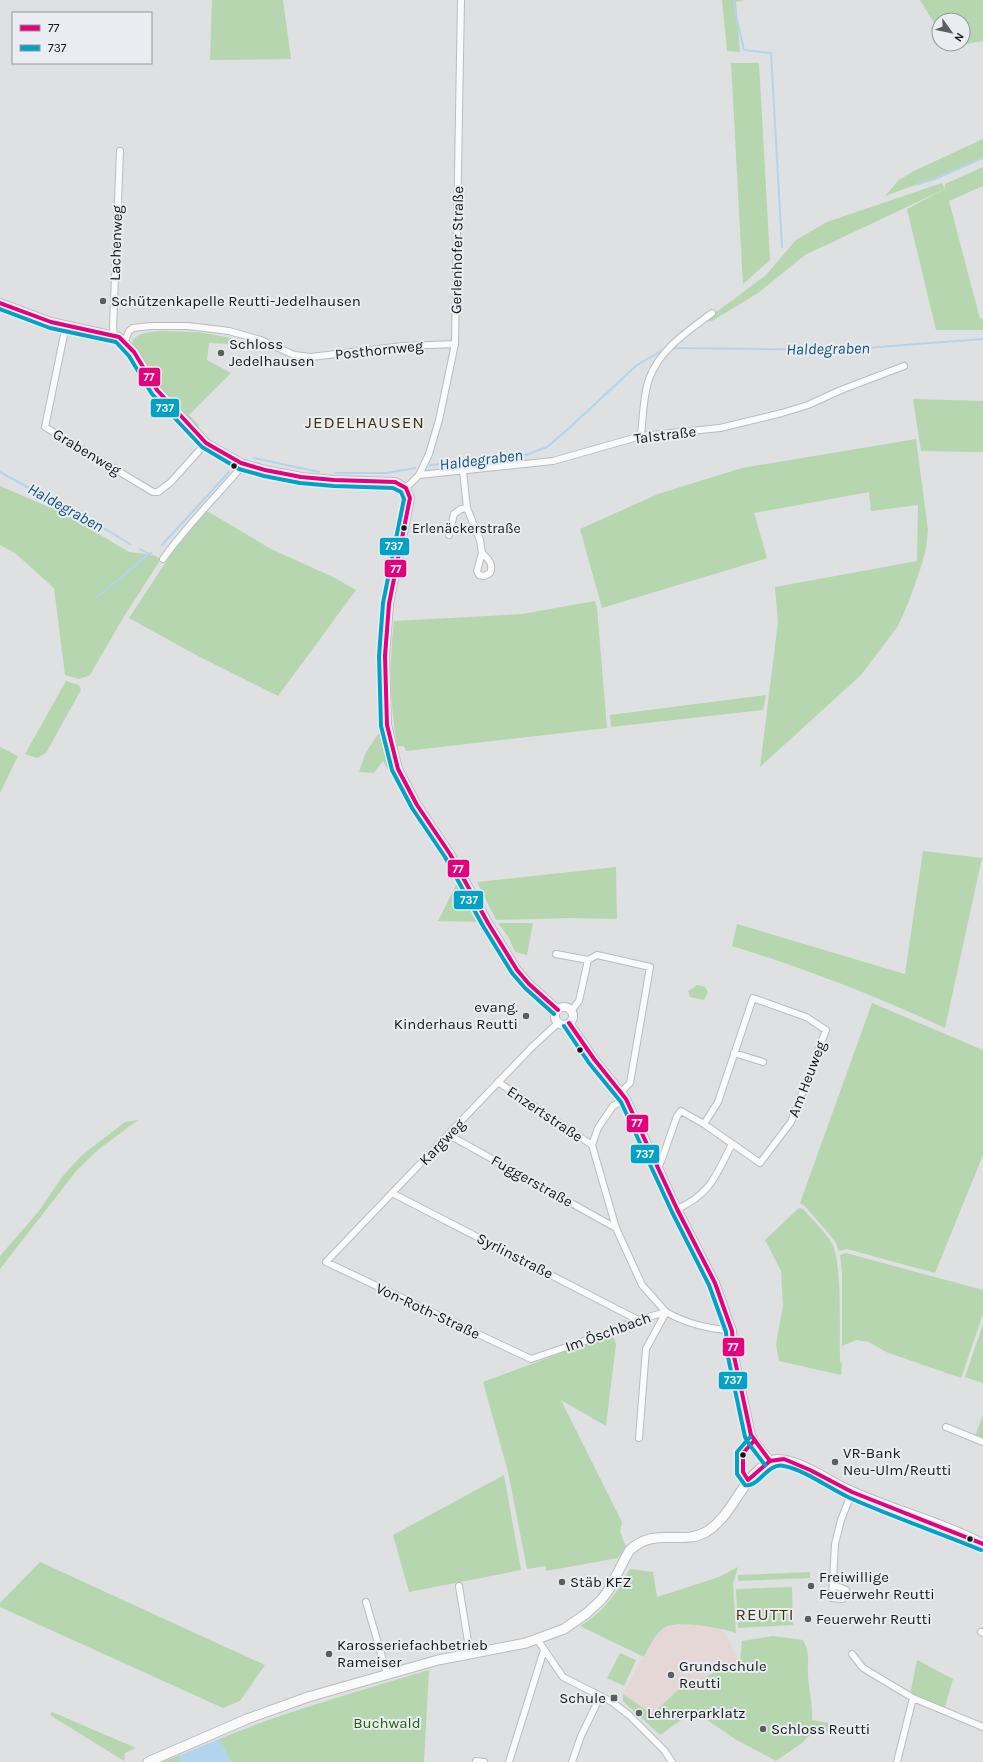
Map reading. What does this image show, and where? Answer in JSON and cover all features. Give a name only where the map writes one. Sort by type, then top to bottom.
[{"type":"main road","points":[[148,1762],[254,1717],[308,1697],[438,1660],[526,1643],[564,1629],[595,1607],[608,1591],[629,1551],[640,1542],[649,1538],[700,1535],[714,1526],[721,1519],[748,1480],[770,1461],[780,1459],[794,1463],[852,1492],[983,1544]]},
{"type":"street","name":"Gerlenhofer Straße","points":[[406,488],[419,475],[429,454],[439,420],[455,344],[462,0]]},
{"type":"street","name":"Lachenweg","points":[[114,335],[113,327],[120,151]]},
{"type":"street","points":[[0,303],[38,318],[114,335],[125,341],[134,352],[157,390],[206,443],[244,464],[301,477],[334,480],[395,482],[406,488],[410,498],[389,604],[385,656],[387,725],[398,769],[417,805],[450,854],[488,923],[517,970],[529,984],[558,1010]]},
{"type":"street","points":[[641,436],[645,400],[650,378],[656,365],[674,341],[712,313]]},
{"type":"street","name":"Grabenweg","points":[[66,325],[45,426],[152,492],[158,492],[171,482],[206,443]]},
{"type":"street","name":"Posthornweg","points":[[125,341],[129,331],[133,328],[169,325],[230,331],[256,338],[294,354],[311,357],[403,346],[455,344]]},
{"type":"street","name":"Talstraße","points":[[419,475],[553,461],[641,436],[720,428],[808,405],[841,390],[904,366]]},
{"type":"street","points":[[163,558],[179,536],[207,507],[244,464]]},
{"type":"street","points":[[463,471],[467,508],[480,540],[482,553]]},
{"type":"street","points":[[449,535],[454,514],[461,509],[467,508]]},
{"type":"street","points":[[556,954],[588,960],[597,955],[650,967],[630,1083],[623,1095],[613,1106],[598,1128],[592,1145],[616,1228],[642,1284],[666,1312],[646,1349],[639,1438]]},
{"type":"street","points":[[571,1011],[579,1001],[588,960]]},
{"type":"street","name":"Am Heuweg","points":[[658,1168],[676,1116],[681,1111],[704,1124],[760,1163],[791,1122],[826,1030],[806,1017],[753,998],[718,1102],[704,1124]]},
{"type":"street","points":[[558,1010],[566,1008],[571,1011],[573,1016],[569,1024]]},
{"type":"street","points":[[558,1010],[556,1018],[558,1023],[564,1025],[569,1024]]},
{"type":"street","name":"Kargweg","points":[[326,1262],[498,1082],[558,1023]]},
{"type":"street","points":[[569,1024],[594,1059],[623,1095],[677,1209],[715,1283],[732,1331],[739,1379],[751,1435],[754,1442],[770,1461]]},
{"type":"street","points":[[734,1053],[762,1062]]},
{"type":"street","name":"Enzertstraße","points":[[498,1082],[592,1145]]},
{"type":"street","name":"Fuggerstraße","points":[[449,1135],[616,1228]]},
{"type":"street","points":[[677,1209],[692,1202],[707,1189],[716,1176],[732,1144]]},
{"type":"street","name":"Syrlinstraße","points":[[392,1193],[638,1320]]},
{"type":"street","name":"Von-Roth-Straße","points":[[326,1262],[531,1359]]},
{"type":"street","name":"Im Öschbach","points":[[531,1359],[602,1336],[638,1320],[666,1312],[688,1323],[706,1328],[732,1331]]},
{"type":"street","points":[[946,1426],[983,1442]]},
{"type":"street","points":[[748,1480],[743,1472],[743,1453],[754,1442]]},
{"type":"street","points":[[834,1585],[835,1544],[841,1520],[852,1492]]},
{"type":"street","points":[[459,1586],[470,1654]]},
{"type":"street","points":[[366,1602],[387,1674]]},
{"type":"street","points":[[537,1639],[563,1677],[617,1706],[640,1724],[664,1750],[672,1762]]},
{"type":"street","points":[[509,1762],[544,1650]]},
{"type":"street","points":[[852,1654],[863,1668],[913,1698],[983,1727]]},
{"type":"street","points":[[572,1762],[581,1736],[600,1697]]},
{"type":"street","points":[[897,1762],[913,1698]]},
{"type":"street","points":[[476,1761],[484,1762]]},
{"type":"shaded area","name":"Grundschule Reutti","points":[[684,1624],[721,1628],[740,1661],[679,1689],[652,1714],[623,1694],[650,1644],[665,1627]]},
{"type":"green space","points":[[212,0],[283,0],[291,59],[210,60]]},
{"type":"green space","points":[[722,0],[744,0],[736,2],[740,52],[727,51]]},
{"type":"green space","points":[[920,0],[983,0],[983,41],[971,43],[971,12],[931,12],[931,18]]},
{"type":"green space","points":[[731,63],[759,63],[770,260],[743,284]]},
{"type":"green space","points":[[983,139],[983,157],[935,178],[885,196],[899,180],[914,171]]},
{"type":"green space","points":[[983,167],[983,186],[949,201],[980,319],[983,319],[983,330],[936,330],[907,209],[945,189],[945,184]]},
{"type":"green space","points":[[942,183],[945,189],[805,255],[758,293],[712,321],[703,322],[766,275],[796,240],[827,222]]},
{"type":"green space","points":[[160,331],[198,332],[237,339],[236,344],[209,343],[207,360],[231,373],[189,415],[199,425],[197,429],[152,377],[132,341],[141,334]]},
{"type":"green space","points":[[913,399],[983,401],[983,452],[921,451]]},
{"type":"green space","points":[[916,439],[928,530],[926,549],[920,570],[898,626],[861,675],[760,767],[778,622],[775,587],[917,561],[918,505],[871,511],[869,492],[754,513],[767,558],[602,608],[580,529],[658,494],[742,468]]},
{"type":"green space","points":[[0,486],[65,514],[129,552],[154,555],[160,559],[90,675],[79,679],[65,675],[54,588],[15,553],[0,545]]},
{"type":"green space","points":[[207,511],[271,549],[333,577],[356,590],[278,696],[196,655],[129,618],[181,539]]},
{"type":"green space","points":[[595,601],[597,608],[607,728],[406,751],[404,746],[397,746],[391,684],[391,652],[394,621],[522,614]]},
{"type":"green space","points":[[66,681],[79,685],[81,690],[46,753],[37,758],[25,754]]},
{"type":"green space","points":[[766,695],[763,710],[611,727],[610,715]]},
{"type":"green space","points":[[381,730],[393,778],[383,761],[374,773],[359,772],[366,752]]},
{"type":"green space","points":[[0,747],[18,756],[0,793]]},
{"type":"green space","points":[[923,851],[982,858],[945,1028],[840,983],[732,946],[737,924],[905,974]]},
{"type":"green space","points":[[616,867],[617,919],[570,918],[496,920],[477,882]]},
{"type":"green space","points":[[457,883],[477,917],[479,922],[438,921]]},
{"type":"green space","points":[[498,923],[533,923],[527,955],[515,952],[509,938]]},
{"type":"green space","points":[[697,985],[705,987],[708,992],[704,1000],[690,997],[688,991]]},
{"type":"green space","points":[[872,1003],[983,1050],[983,1155],[935,1273],[847,1249],[839,1251],[835,1241],[805,1206],[800,1203]]},
{"type":"green space","points":[[138,1120],[99,1149],[77,1170],[0,1269],[0,1256],[39,1211],[62,1177],[81,1156],[125,1122]]},
{"type":"green space","points":[[799,1208],[803,1209],[825,1233],[835,1251],[840,1299],[841,1375],[779,1361],[776,1344],[783,1306],[781,1271],[765,1240]]},
{"type":"green space","points":[[846,1253],[983,1290],[983,1314],[961,1378],[886,1352],[869,1342],[856,1340],[842,1346],[842,1273],[840,1255]]},
{"type":"green space","points":[[983,1324],[983,1383],[965,1377]]},
{"type":"green space","points":[[612,1334],[616,1344],[606,1426],[561,1400],[622,1522],[620,1532],[626,1547],[618,1558],[546,1571],[546,1566],[527,1569],[508,1472],[483,1382]]},
{"type":"green space","points":[[983,1415],[983,1439],[975,1436]]},
{"type":"green space","points":[[504,1475],[521,1570],[409,1592],[393,1535]]},
{"type":"green space","points":[[40,1562],[265,1665],[240,1701],[223,1708],[0,1607],[0,1603]]},
{"type":"green space","points":[[738,1567],[733,1584],[736,1633],[700,1626],[680,1624],[671,1625],[665,1627],[658,1633],[644,1657],[580,1626],[603,1608],[620,1586],[630,1569],[653,1572],[657,1597],[719,1577]]},
{"type":"green space","points":[[810,1572],[810,1578],[738,1581],[738,1575]]},
{"type":"green space","points":[[792,1587],[793,1625],[738,1628],[736,1589]]},
{"type":"green space","points":[[773,1636],[803,1640],[808,1654],[808,1676],[812,1720],[839,1725],[837,1733],[814,1731],[802,1743],[776,1761],[735,1739],[694,1711],[660,1735],[623,1701],[623,1694],[652,1714],[679,1689],[740,1661],[742,1641]]},
{"type":"green space","points":[[620,1653],[636,1660],[624,1686],[607,1678]]},
{"type":"green space","points":[[917,1660],[953,1679],[944,1710],[910,1695]]},
{"type":"green space","name":"Buchwald","points":[[429,1670],[424,1762],[231,1762],[219,1739],[297,1710]]},
{"type":"green space","points":[[52,1712],[136,1748],[125,1753],[124,1761],[50,1715]]},
{"type":"green space","points":[[180,1755],[180,1762],[162,1762]]},
{"type":"water","points":[[219,1739],[231,1762],[180,1762],[180,1755]]},
{"type":"waterway","points":[[734,0],[744,50],[771,53],[782,247]]},
{"type":"waterway","points":[[918,184],[935,179],[983,158]]},
{"type":"waterway","name":"Haldegraben","points":[[672,348],[839,350],[983,339]]},
{"type":"waterway","name":"Haldegraben","points":[[430,465],[526,455],[547,447],[637,365],[663,350]]},
{"type":"waterway","name":"Haldegraben","points":[[254,458],[319,472]]},
{"type":"waterway","name":"Haldegraben","points":[[335,473],[387,473],[415,468]]},
{"type":"waterway","name":"Haldegraben","points":[[0,472],[29,488],[59,501],[130,544]]},
{"type":"waterway","name":"Haldegraben","points":[[162,545],[229,472]]},
{"type":"waterway","name":"Haldegraben","points":[[140,549],[149,554],[151,553]]},
{"type":"waterway","points":[[96,598],[149,554]]},
{"type":"transit line","name":"77","points":[[0,303],[51,322],[119,337],[134,352],[157,390],[206,443],[241,463],[265,470],[301,477],[334,480],[395,482],[406,488],[410,498],[389,604],[385,656],[387,725],[398,769],[417,805],[450,854],[488,923],[517,970],[529,984],[558,1010]]},
{"type":"transit line","name":"737","points":[[0,309],[50,328],[116,342],[129,356],[152,394],[202,447],[239,469],[264,476],[300,483],[393,488],[401,492],[404,499],[383,603],[379,656],[381,726],[392,770],[412,808],[445,857],[483,926],[512,973],[525,988],[554,1014]]},
{"type":"transit line","name":"77","points":[[569,1023],[594,1059],[626,1099],[677,1209],[715,1283],[732,1331],[734,1356],[751,1435],[770,1461]]},
{"type":"transit line","name":"737","points":[[564,1026],[589,1063],[621,1102],[672,1212],[709,1285],[726,1332],[728,1357],[745,1437],[765,1465]]},
{"type":"transit line","name":"737","points":[[750,1437],[737,1452],[737,1474],[745,1485],[755,1483],[768,1471],[778,1466],[792,1468],[850,1498],[882,1512],[981,1550]]},
{"type":"transit line","name":"77","points":[[754,1441],[743,1453],[743,1472],[748,1480],[770,1461],[784,1459],[810,1470],[852,1492],[983,1544]]},
{"type":"place","name":"Schützenkapelle Reutti-Jedelhausen","points":[[103,301]]},
{"type":"place","name":"Schloss Jedelhausen","points":[[221,353]]},
{"type":"place","name":"Erlenäckerstraße","points":[[404,528]]},
{"type":"place","name":"evang. Kinderhaus Reutti","points":[[526,1016]]},
{"type":"place","name":"VR-Bank Neu-Ulm/Reutti","points":[[835,1462]]},
{"type":"place","name":"Stäb KFZ","points":[[562,1582]]},
{"type":"place","name":"Freiwillige Feuerwehr Reutti","points":[[811,1586]]},
{"type":"place","name":"Feuerwehr Reutti","points":[[808,1619]]},
{"type":"place","name":"Karosseriefachbetrieb Rameiser","points":[[329,1654]]},
{"type":"place","name":"Grundschule Reutti","points":[[671,1675]]},
{"type":"place","name":"Schule","points":[[614,1698]]},
{"type":"place","name":"Lehrerparklatz","points":[[639,1713]]},
{"type":"place","name":"Schloss Reutti","points":[[763,1729]]},
{"type":"district","name":"JEDELHAUSEN","points":[[365,422]]},
{"type":"district","name":"REUTTI","points":[[765,1614]]}]
